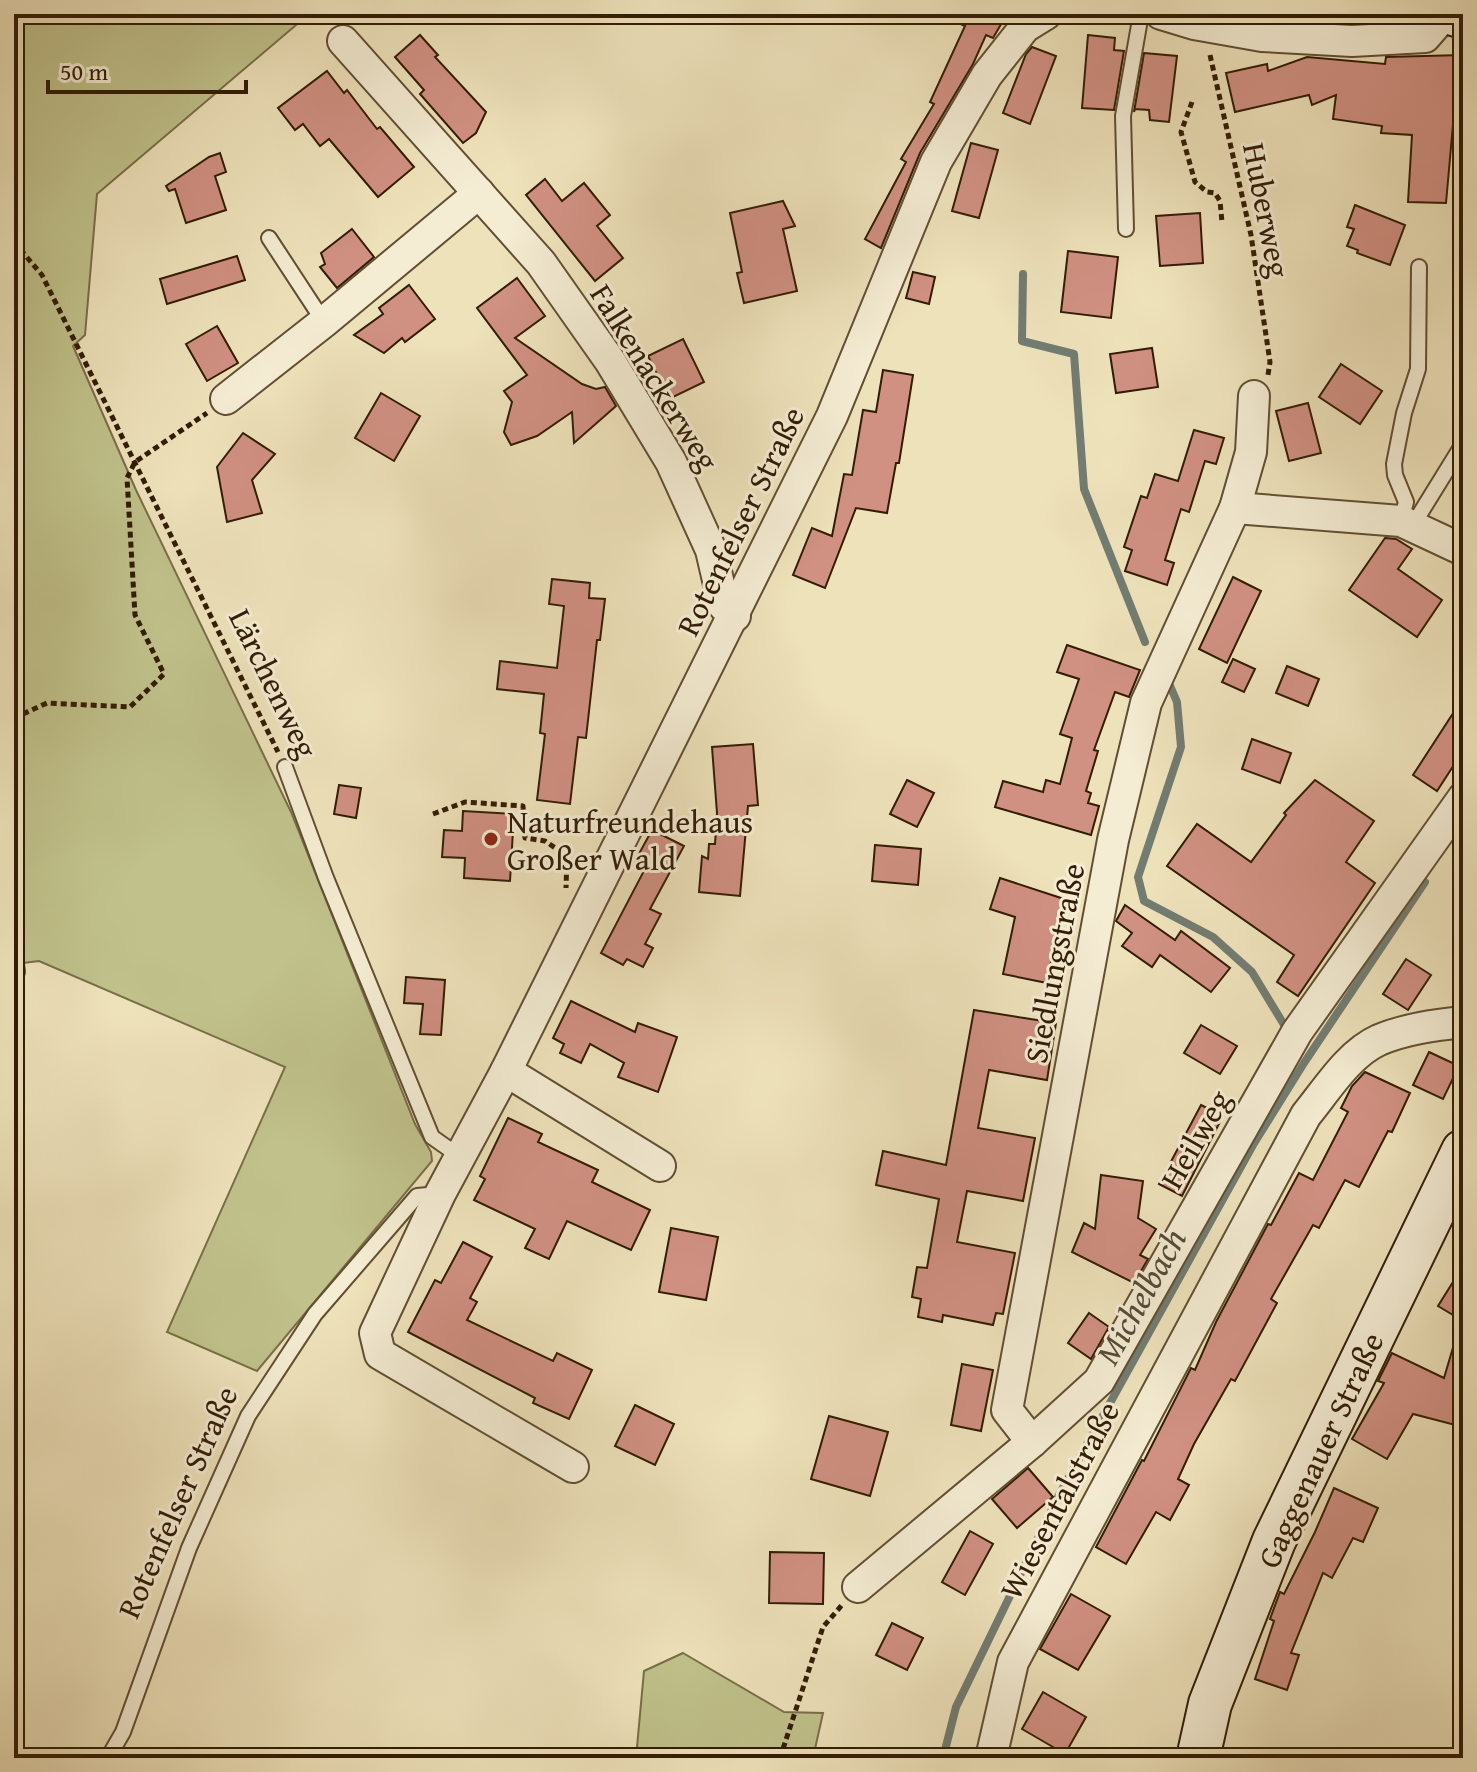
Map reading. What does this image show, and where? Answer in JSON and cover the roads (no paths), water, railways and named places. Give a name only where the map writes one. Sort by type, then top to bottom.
[{"type":"main road","points":[[1453,14],[1463,17]]},
{"type":"main road","name":"Gaggenauer Straße","points":[[1198,1758],[1210,1704],[1274,1541],[1463,1151]]},
{"type":"street","name":"Rotenfelser Straße","points":[[573,1467],[380,1354],[375,1333],[440,1194],[506,1071],[832,416],[936,162],[987,75],[1025,27],[1046,14]]},
{"type":"street","points":[[1161,14],[1209,27],[1262,36],[1367,41],[1425,37],[1445,14]]},
{"type":"street","name":"Falkenackerweg","points":[[343,41],[541,263],[610,361],[664,449],[711,550],[724,606],[735,616]]},
{"type":"street","points":[[226,399],[479,193]]},
{"type":"street","name":"Siedlungstraße","points":[[1032,1442],[1007,1410],[1113,840],[1146,703],[1235,508],[1251,452],[1254,396]]},
{"type":"street","points":[[1235,508],[1407,523],[1463,550]]},
{"type":"street","name":"Heilweg","points":[[858,1587],[1032,1442],[1099,1381],[1292,1042],[1460,808]]},
{"type":"street","name":"Wiesentalstraße","points":[[991,1758],[1013,1662],[1306,1115],[1350,1062],[1377,1041],[1428,1025],[1463,1022]]},
{"type":"street","points":[[506,1071],[660,1166]]},
{"type":"lane","points":[[1126,229],[1123,116],[1141,14]]},
{"type":"lane","points":[[269,238],[324,322]]},
{"type":"lane","points":[[1407,523],[1406,502],[1394,464],[1404,413],[1418,369],[1419,267]]},
{"type":"lane","points":[[1407,523],[1463,444]]},
{"type":"lane","name":"Lärchenweg","points":[[285,767],[326,878],[432,1137],[459,1156]]},
{"type":"lane","points":[[14,949],[17,972],[14,979]]},
{"type":"lane","name":"Rotenfelser Straße","points":[[108,1758],[123,1732],[189,1548],[248,1416],[315,1314],[417,1196],[440,1194]]},
{"type":"waterway","points":[[1023,274],[1022,341],[1074,354],[1084,489],[1145,642]]},
{"type":"waterway","points":[[1168,681],[1177,702],[1181,747],[1138,877],[1144,901],[1213,937],[1252,972],[1286,1028]]},
{"type":"waterway","name":"Michelbach","points":[[943,1758],[956,1707],[1059,1495],[1253,1145],[1425,882]]},
{"type":"place","name":"Naturfreundehaus Großer Wald","points":[[491,839]]}]
